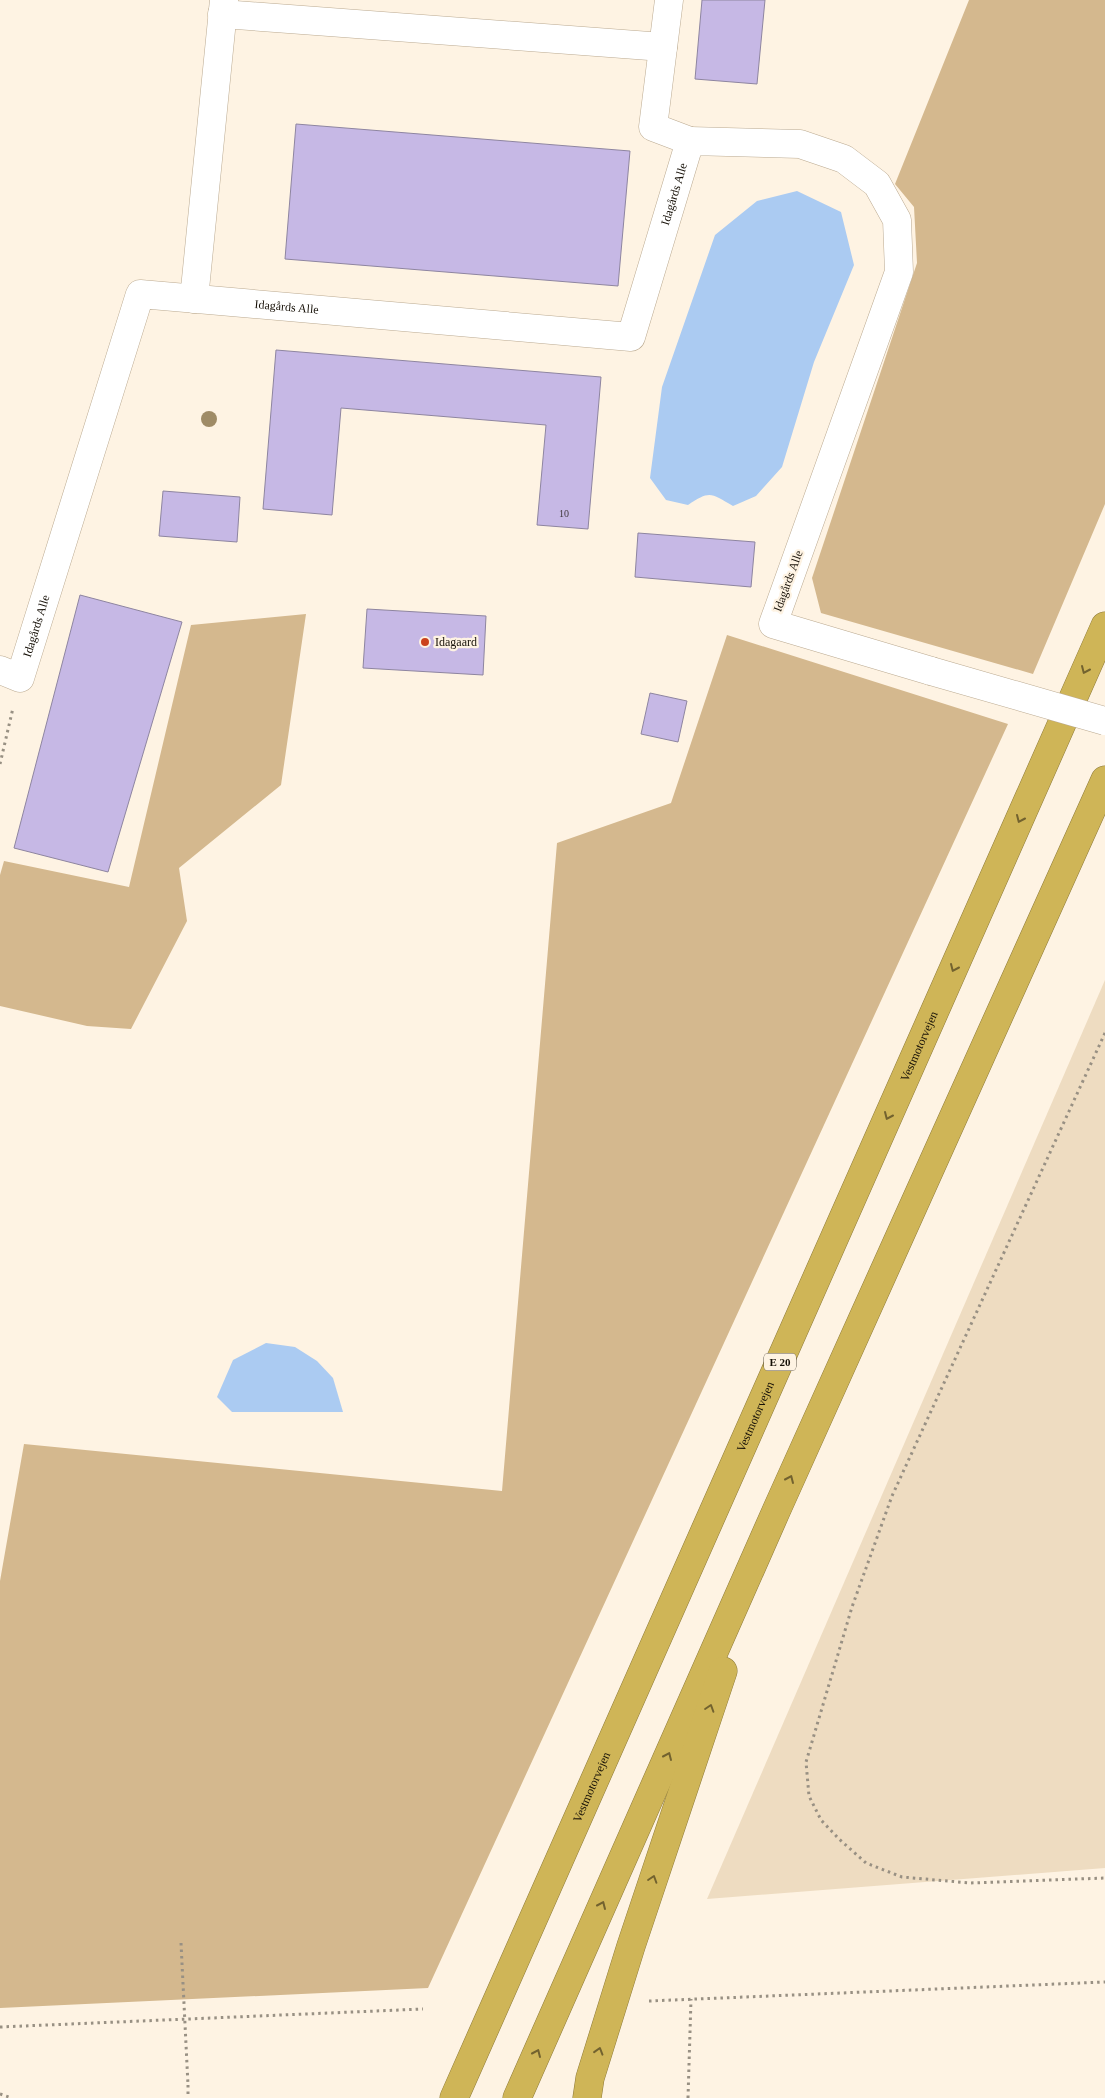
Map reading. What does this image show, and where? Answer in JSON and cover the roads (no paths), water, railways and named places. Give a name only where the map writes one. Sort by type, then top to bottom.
[{"type":"highway","name":"Vestmotorvejen","points":[[454,2098],[1105,626]]},
{"type":"highway","points":[[517,2098],[777,1509],[1105,780]]},
{"type":"highway","points":[[587,2098],[590,2078],[631,1946],[777,1509]]},
{"type":"street","points":[[669,0],[653,127],[690,141]]},
{"type":"street","points":[[194,298],[223,7],[663,47]]},
{"type":"street","name":"Idagårds Alle","points":[[10,674],[140,294],[631,337],[690,141],[800,144],[844,160],[877,184],[897,220],[899,272],[773,624],[1105,721]]},
{"type":"water","points":[[797,191],[841,212],[854,265],[814,362],[782,467],[756,496],[733,506],[720,498],[710,495],[701,497],[688,505],[666,500],[650,478],[662,387],[715,235],[757,201]]},
{"type":"water","points":[[266,1343],[295,1347],[317,1361],[333,1378],[343,1412],[232,1412],[217,1397],[233,1360]]},
{"type":"place","name":"Idagaard","points":[[425,642]]}]
